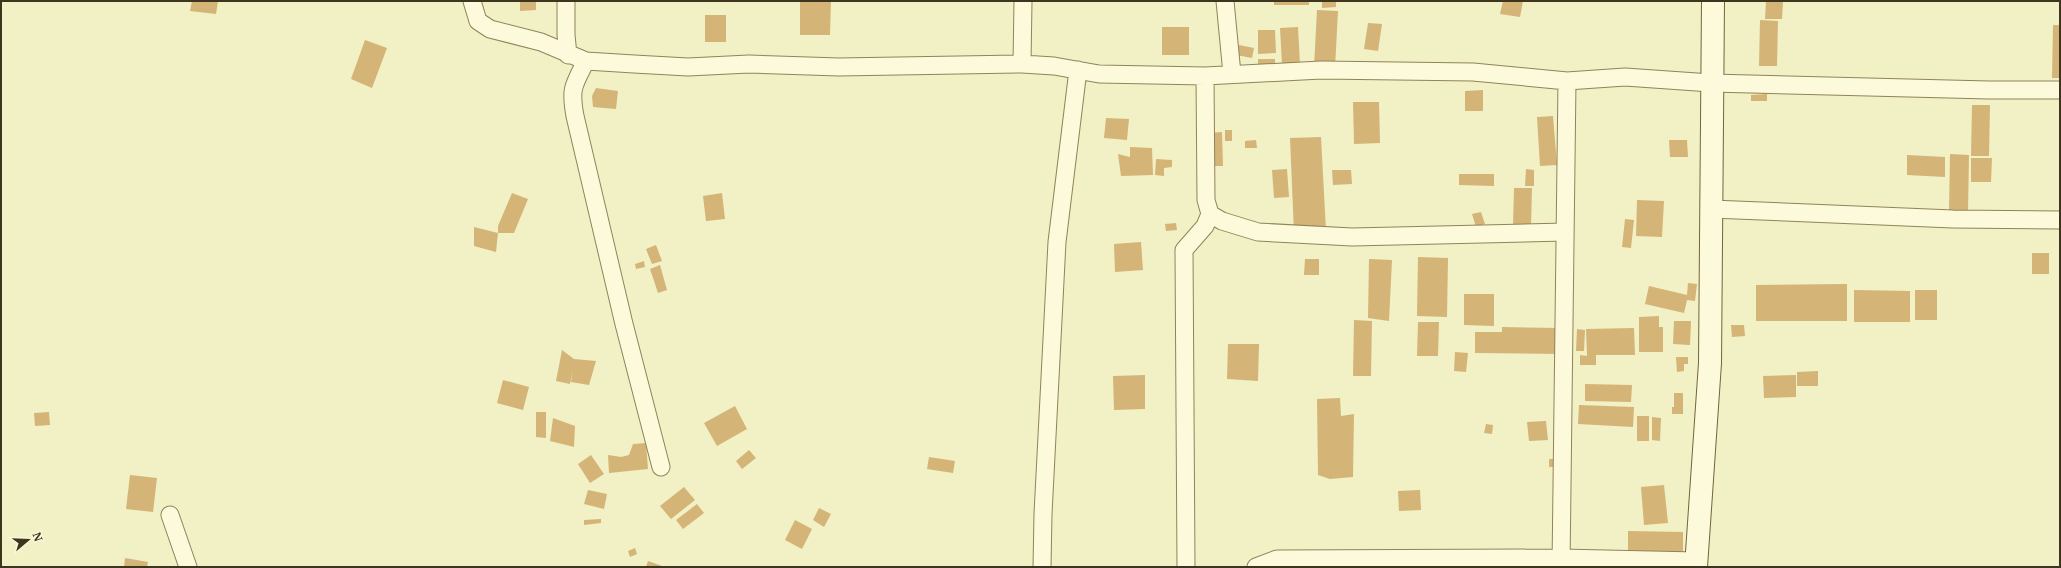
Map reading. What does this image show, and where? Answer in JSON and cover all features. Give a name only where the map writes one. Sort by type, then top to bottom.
[{"type":"main road","points":[[1696,564],[1710,363],[1713,1]]},
{"type":"street","points":[[472,1],[478,21],[490,29],[541,42],[568,55],[586,61],[688,67],[749,64],[839,67],[1022,64],[1054,66],[1099,74],[1205,76],[1321,70],[1472,72],[1567,81],[1624,77],[1712,83],[1989,90],[2060,90]]},
{"type":"street","points":[[566,1],[566,35],[568,55]]},
{"type":"street","points":[[1022,64],[1023,1]]},
{"type":"street","points":[[1225,1],[1232,74]]},
{"type":"street","points":[[586,61],[573,88],[574,111],[624,324],[661,467]]},
{"type":"street","points":[[1042,567],[1043,514],[1057,242],[1078,70]]},
{"type":"street","points":[[1186,567],[1184,250],[1205,226],[1210,214],[1206,200],[1205,76]]},
{"type":"street","points":[[1561,562],[1567,81]]},
{"type":"street","points":[[1711,209],[1953,219],[2060,220]]},
{"type":"street","points":[[1210,214],[1222,221],[1258,232],[1352,237],[1565,232]]},
{"type":"street","points":[[170,515],[188,567]]},
{"type":"street","points":[[1256,567],[1277,559],[1696,564]]},
{"type":"building","points":[[192,1],[218,1],[216,14],[190,11]]},
{"type":"building","points":[[520,1],[536,1],[536,10],[520,11]]},
{"type":"building","points":[[800,1],[831,1],[830,35],[800,35]]},
{"type":"building","points":[[1274,1],[1309,1],[1309,5],[1274,5]]},
{"type":"building","points":[[1322,1],[1336,1],[1336,7],[1322,8]]},
{"type":"building","points":[[1503,1],[1523,1],[1520,17],[1500,14]]},
{"type":"building","points":[[1766,1],[1783,2],[1782,19],[1765,19]]},
{"type":"building","points":[[1317,10],[1338,11],[1335,68],[1314,67]]},
{"type":"building","points":[[705,15],[726,15],[726,42],[705,42]]},
{"type":"building","points":[[1760,20],[1778,21],[1777,66],[1759,66]]},
{"type":"building","points":[[1368,23],[1382,24],[1378,51],[1364,49]]},
{"type":"building","points":[[2053,25],[2060,25],[2060,78],[2052,78]]},
{"type":"building","points":[[1162,27],[1189,27],[1189,55],[1162,55]]},
{"type":"building","points":[[1298,27],[1300,65],[1282,65],[1280,28]]},
{"type":"building","points":[[1258,30],[1275,30],[1276,53],[1258,54]]},
{"type":"building","points":[[365,40],[387,48],[372,88],[351,79]]},
{"type":"building","points":[[1239,45],[1254,48],[1252,58],[1236,55]]},
{"type":"building","points":[[1258,59],[1275,59],[1275,71],[1258,71]]},
{"type":"building","points":[[596,88],[618,91],[616,109],[593,107],[592,96]]},
{"type":"building","points":[[1483,90],[1483,111],[1465,111],[1465,91]]},
{"type":"building","points":[[1767,94],[1767,101],[1751,101],[1751,95]]},
{"type":"building","points":[[1353,102],[1379,102],[1380,143],[1354,144]]},
{"type":"building","points":[[1972,105],[1990,105],[1989,156],[1971,156]]},
{"type":"building","points":[[1553,116],[1557,165],[1540,166],[1537,117]]},
{"type":"building","points":[[1106,118],[1129,119],[1127,140],[1104,138]]},
{"type":"building","points":[[1225,130],[1232,130],[1232,141],[1225,141]]},
{"type":"building","points":[[1222,132],[1223,166],[1208,166],[1207,133]]},
{"type":"building","points":[[1321,137],[1326,231],[1294,233],[1290,138]]},
{"type":"building","points":[[1256,140],[1257,148],[1245,148],[1245,141]]},
{"type":"building","points":[[1669,140],[1687,140],[1688,157],[1670,157]]},
{"type":"building","points":[[1130,147],[1152,148],[1153,175],[1121,176],[1118,154],[1130,157]]},
{"type":"building","points":[[1950,154],[1969,155],[1968,212],[1949,211]]},
{"type":"building","points":[[1907,155],[1945,157],[1945,177],[1907,175]]},
{"type":"building","points":[[1971,158],[1992,158],[1991,182],[1971,182]]},
{"type":"building","points":[[1156,159],[1172,160],[1172,167],[1164,168],[1164,176],[1155,175]]},
{"type":"building","points":[[1287,169],[1289,197],[1274,198],[1272,170]]},
{"type":"building","points":[[1526,169],[1534,170],[1534,186],[1525,186]]},
{"type":"building","points":[[1332,170],[1351,170],[1352,184],[1333,185]]},
{"type":"building","points":[[1459,174],[1494,174],[1494,186],[1459,185]]},
{"type":"building","points":[[1514,188],[1532,188],[1531,227],[1513,227]]},
{"type":"building","points":[[512,193],[528,199],[514,233],[498,233],[498,226]]},
{"type":"building","points":[[722,193],[725,219],[706,221],[703,196]]},
{"type":"building","points":[[1637,200],[1664,201],[1662,237],[1636,236]]},
{"type":"building","points":[[1481,212],[1485,224],[1476,227],[1472,214]]},
{"type":"building","points":[[1625,219],[1634,220],[1631,248],[1622,247]]},
{"type":"building","points":[[1176,223],[1177,230],[1166,231],[1165,224]]},
{"type":"building","points":[[474,227],[498,233],[496,252],[474,246]]},
{"type":"building","points":[[1141,242],[1143,270],[1115,272],[1114,244]]},
{"type":"building","points":[[656,245],[662,261],[652,264],[646,249]]},
{"type":"building","points":[[2032,253],[2049,253],[2049,274],[2032,274]]},
{"type":"building","points":[[1418,257],[1448,258],[1447,317],[1417,316]]},
{"type":"building","points":[[1305,259],[1319,259],[1319,275],[1304,275]]},
{"type":"building","points":[[1369,259],[1392,260],[1389,321],[1368,318]]},
{"type":"building","points":[[644,261],[645,267],[636,269],[635,264]]},
{"type":"building","points":[[660,265],[667,290],[658,293],[650,269]]},
{"type":"building","points":[[1688,283],[1697,284],[1695,301],[1687,300],[1684,313],[1645,304],[1649,286],[1687,295]]},
{"type":"building","points":[[1847,284],[1847,321],[1756,321],[1756,285]]},
{"type":"building","points":[[1854,290],[1910,291],[1910,322],[1854,322]]},
{"type":"building","points":[[1915,290],[1937,290],[1937,320],[1915,320]]},
{"type":"building","points":[[1464,294],[1494,294],[1494,326],[1464,325]]},
{"type":"building","points":[[1659,316],[1659,327],[1663,327],[1663,352],[1639,352],[1639,317]]},
{"type":"building","points":[[1354,320],[1372,321],[1371,376],[1353,376]]},
{"type":"building","points":[[1674,321],[1691,321],[1690,345],[1673,344]]},
{"type":"building","points":[[1418,322],[1439,322],[1438,356],[1417,356]]},
{"type":"building","points":[[1731,325],[1744,325],[1745,336],[1732,337]]},
{"type":"building","points":[[1502,327],[1560,328],[1559,354],[1475,353],[1475,332],[1502,332]]},
{"type":"building","points":[[1634,328],[1635,355],[1596,355],[1596,365],[1580,365],[1580,355],[1587,356],[1586,329]]},
{"type":"building","points":[[1577,329],[1585,330],[1584,351],[1576,351]]},
{"type":"building","points":[[1228,344],[1259,344],[1258,381],[1227,379]]},
{"type":"building","points":[[562,350],[574,359],[596,361],[589,385],[571,382],[573,370],[570,384],[556,381]]},
{"type":"building","points":[[1455,352],[1468,353],[1466,372],[1454,371]]},
{"type":"building","points":[[1676,357],[1688,357],[1688,364],[1684,364],[1684,371],[1677,372]]},
{"type":"building","points":[[1818,371],[1818,386],[1797,386],[1797,372]]},
{"type":"building","points":[[1145,375],[1145,409],[1114,410],[1113,376]]},
{"type":"building","points":[[1796,375],[1796,397],[1764,398],[1763,376]]},
{"type":"building","points":[[503,380],[529,387],[523,410],[497,403]]},
{"type":"building","points":[[1585,384],[1632,385],[1631,402],[1585,401]]},
{"type":"building","points":[[1674,393],[1683,393],[1683,414],[1672,414],[1672,407],[1674,407]]},
{"type":"building","points":[[1340,398],[1341,416],[1354,414],[1353,477],[1330,479],[1318,475],[1317,399]]},
{"type":"building","points":[[1579,405],[1634,407],[1633,427],[1578,424]]},
{"type":"building","points":[[735,406],[747,429],[717,446],[704,423]]},
{"type":"building","points":[[49,412],[50,425],[35,426],[34,413]]},
{"type":"building","points":[[536,412],[546,412],[546,438],[536,437]]},
{"type":"building","points":[[1637,416],[1649,416],[1649,441],[1637,441]]},
{"type":"building","points":[[1652,417],[1661,418],[1660,441],[1652,440]]},
{"type":"building","points":[[553,418],[575,426],[574,447],[550,441]]},
{"type":"building","points":[[1546,421],[1548,440],[1529,441],[1527,422]]},
{"type":"building","points":[[1486,424],[1493,425],[1492,434],[1484,433]]},
{"type":"building","points":[[646,443],[648,469],[609,473],[608,455],[621,457],[629,455],[633,444]]},
{"type":"building","points":[[749,450],[756,458],[742,469],[736,461]]},
{"type":"building","points":[[591,455],[604,474],[590,483],[578,464]]},
{"type":"building","points":[[929,457],[955,461],[953,473],[927,469]]},
{"type":"building","points":[[1549,459],[1558,459],[1558,467],[1549,467]]},
{"type":"building","points":[[130,475],[157,478],[153,512],[126,509]]},
{"type":"building","points":[[1664,485],[1668,523],[1644,525],[1641,487]]},
{"type":"building","points":[[684,487],[695,500],[671,519],[660,506]]},
{"type":"building","points":[[588,490],[607,494],[604,509],[584,504]]},
{"type":"building","points":[[1420,490],[1421,510],[1399,511],[1398,491]]},
{"type":"building","points":[[697,504],[704,513],[683,529],[676,520]]},
{"type":"building","points":[[819,508],[831,514],[824,527],[813,520]]},
{"type":"building","points":[[601,519],[601,523],[584,525],[584,520]]},
{"type":"building","points":[[795,520],[812,529],[802,549],[785,540]]},
{"type":"building","points":[[1628,531],[1683,532],[1683,559],[1628,558]]},
{"type":"building","points":[[635,548],[637,554],[630,557],[628,551]]},
{"type":"building","points":[[125,558],[148,562],[147,567],[124,567]]},
{"type":"building","points":[[648,561],[665,567],[646,567]]}]
